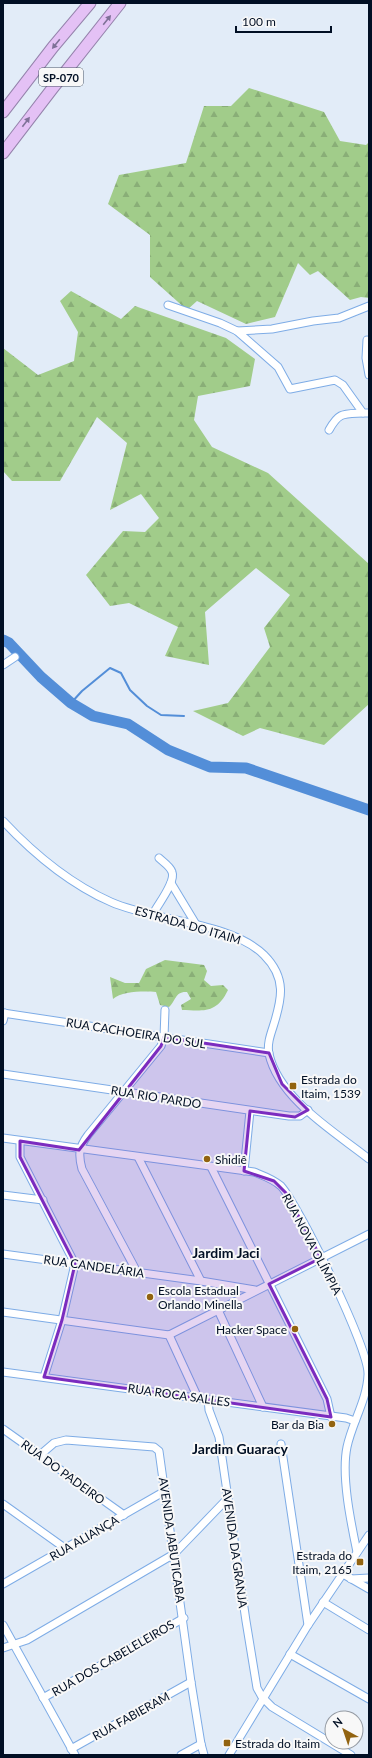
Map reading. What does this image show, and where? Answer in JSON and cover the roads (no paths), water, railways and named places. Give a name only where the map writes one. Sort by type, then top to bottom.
[{"type":"highway","name":"SP-070","points":[[3,112],[53,47],[90,3]]},
{"type":"highway","name":"SP-070","points":[[3,153],[120,3]]},
{"type":"street","points":[[168,305],[220,323],[237,331],[278,367],[290,389],[335,380],[343,385],[366,413]]},
{"type":"street","points":[[237,331],[272,329],[313,321],[339,318],[369,306]]},
{"type":"street","points":[[367,340],[366,358],[369,375]]},
{"type":"street","points":[[329,430],[337,417],[340,415],[366,413]]},
{"type":"street","points":[[3,665],[15,657]]},
{"type":"street","name":"ESTRADA DO ITAIM","points":[[3,821],[46,863],[84,888],[111,902],[242,940],[258,950],[275,968],[280,979],[282,993],[269,1038],[269,1053],[276,1074],[282,1084],[308,1110],[369,1159]]},
{"type":"street","points":[[153,914],[171,883],[172,872],[158,858]]},
{"type":"street","points":[[171,883],[197,926]]},
{"type":"street","points":[[137,1272],[82,1169],[79,1158],[79,1150],[88,1135],[125,1092],[161,1046],[164,1037],[165,1010]]},
{"type":"street","points":[[3,1021],[4,1013]]},
{"type":"street","name":"RUA CACHOEIRA DO SUL","points":[[4,1013],[269,1053]]},
{"type":"street","name":"RUA RIO PARDO","points":[[3,1074],[250,1111],[300,1116],[308,1110]]},
{"type":"street","points":[[244,1171],[250,1111]]},
{"type":"street","name":"RUA NOVA OLÍMPIA","points":[[3,1138],[79,1150],[138,1156],[244,1171],[266,1177],[281,1186],[321,1258],[356,1330],[365,1354],[369,1375],[349,1436],[345,1462],[357,1552]]},
{"type":"street","points":[[20,1141],[20,1157],[75,1264],[62,1320],[44,1377]]},
{"type":"street","points":[[138,1156],[201,1281]]},
{"type":"street","points":[[211,1167],[327,1399],[331,1417]]},
{"type":"street","points":[[3,1195],[42,1200]]},
{"type":"street","points":[[3,1312],[169,1335],[255,1290],[369,1234]]},
{"type":"street","name":"RUA CANDELÁRIA","points":[[3,1254],[201,1281],[255,1290]]},
{"type":"street","points":[[218,1310],[263,1407]]},
{"type":"street","points":[[169,1335],[198,1398]]},
{"type":"street","name":"RUA ROCA SALLES","points":[[3,1372],[346,1418],[355,1421]]},
{"type":"street","name":"AVENIDA DA GRANJA","points":[[208,1399],[209,1410],[219,1437],[227,1499],[257,1688],[262,1697]]},
{"type":"street","name":"RUA DO PADEIRO","points":[[3,1429],[124,1515]]},
{"type":"street","name":"AVENIDA JABUTICABA","points":[[40,1455],[54,1443],[66,1440],[156,1447],[160,1452],[184,1618],[191,1682],[204,1755]]},
{"type":"street","points":[[281,1444],[308,1625]]},
{"type":"street","name":"RUA ALIANÇA","points":[[3,1584],[165,1492]]},
{"type":"street","points":[[3,1648],[27,1640],[174,1554],[227,1499]]},
{"type":"street","points":[[3,1504],[66,1549]]},
{"type":"street","points":[[231,1754],[262,1697],[323,1602],[369,1535]]},
{"type":"street","points":[[343,1574],[369,1589]]},
{"type":"street","points":[[351,1579],[369,1578]]},
{"type":"street","points":[[323,1602],[369,1630]]},
{"type":"street","name":"RUA DOS CABELELEIROS","points":[[43,1698],[184,1618]]},
{"type":"street","points":[[3,1625],[73,1752]]},
{"type":"street","points":[[290,1654],[369,1699]]},
{"type":"street","name":"RUA FABIERAM","points":[[73,1752],[191,1682]]},
{"type":"street","points":[[262,1697],[272,1707],[351,1755]]},
{"type":"street","points":[[181,1755],[201,1744]]},
{"type":"waterway","points":[[3,640],[9,643],[41,677],[71,703],[93,716],[128,724],[168,750],[210,767],[246,768],[369,810]]},
{"type":"waterway","points":[[71,703],[82,691],[110,668],[121,673],[130,690],[147,706],[161,715],[184,716]]},
{"type":"place","name":"Estrada do Itaim, 1539","points":[[293,1086]]},
{"type":"place","name":"Shidiê","points":[[207,1159]]},
{"type":"place","name":"Escola Estadual Orlando Minella","points":[[150,1297]]},
{"type":"place","name":"Hacker Space","points":[[295,1329]]},
{"type":"place","name":"Bar da Bia","points":[[332,1424]]},
{"type":"place","name":"Estrada do Itaim, 2165","points":[[360,1562]]},
{"type":"place","name":"Estrada do Itaim","points":[[227,1743]]},
{"type":"district","name":"Jardim Jaci","points":[[226,1252]]},
{"type":"district","name":"Jardim Guaracy","points":[[240,1448]]}]
